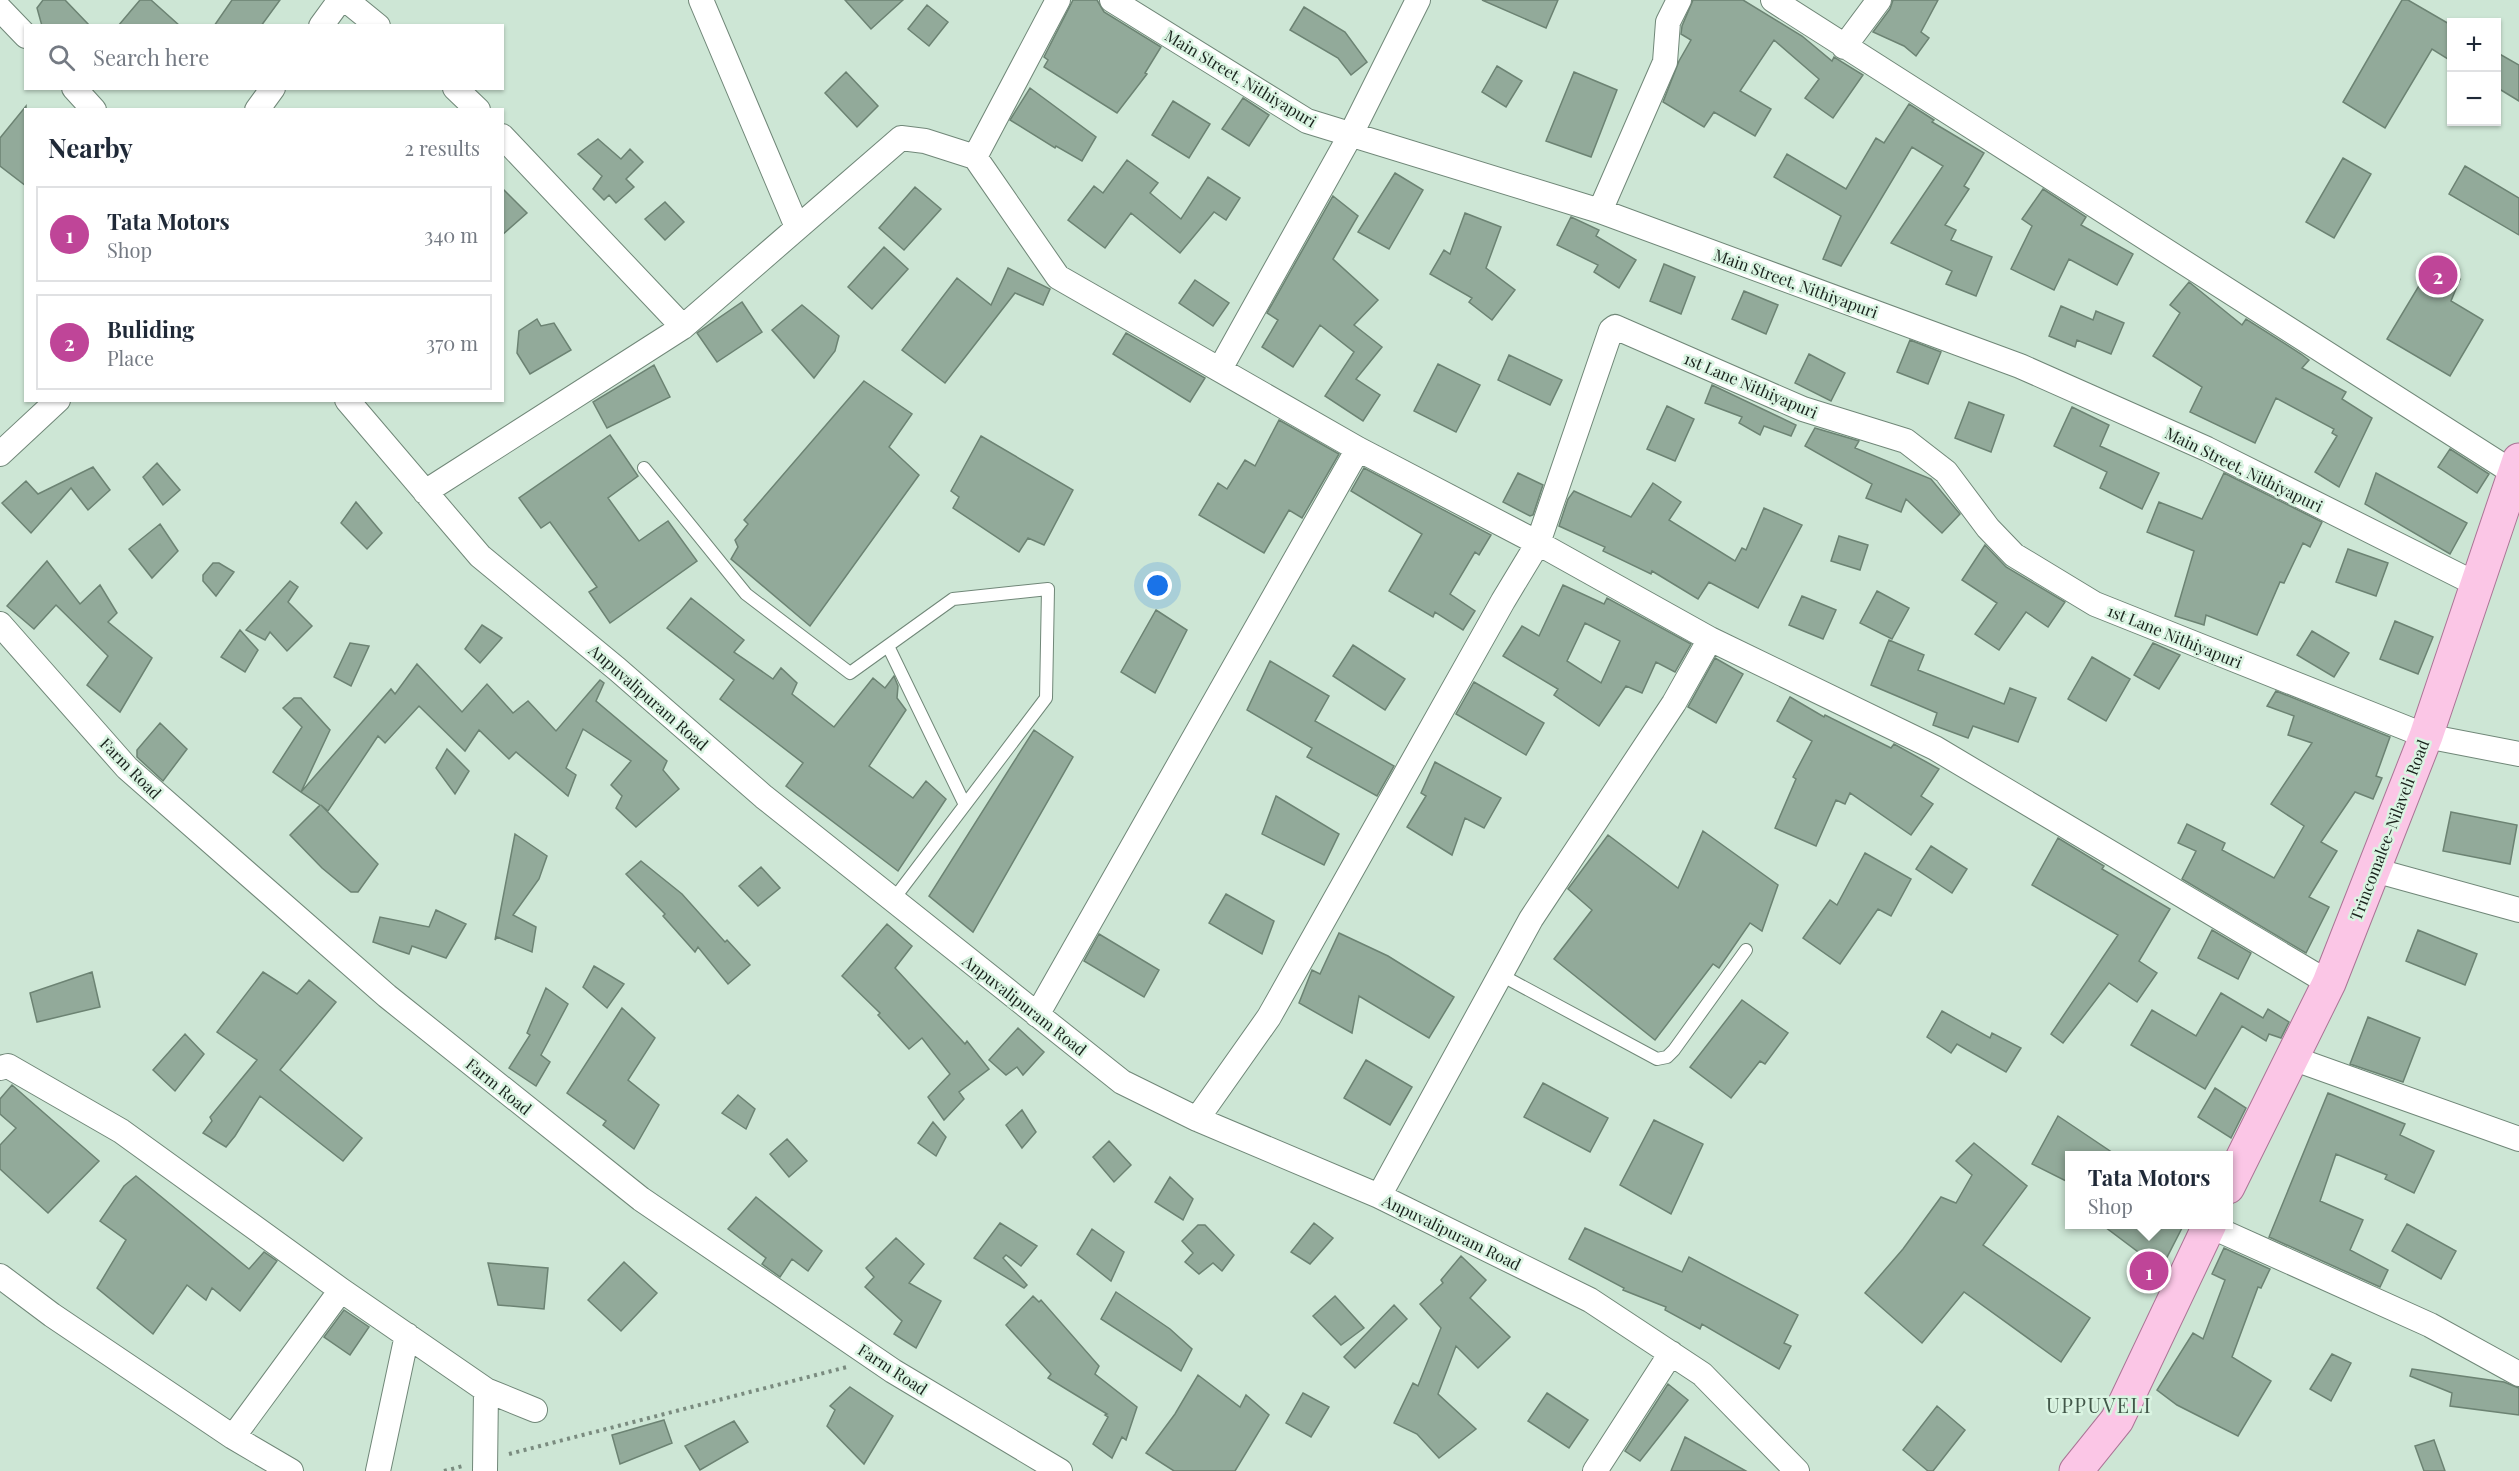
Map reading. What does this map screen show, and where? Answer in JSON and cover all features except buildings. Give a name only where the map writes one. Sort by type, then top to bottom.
[{"type":"main road","name":"Trincomalee-Nilaveli Road","points":[[2233,1179],[2329,983],[2426,736],[2517,467]]},
{"type":"main road","points":[[2076,1471],[2117,1420],[2208,1229]]},
{"type":"street","points":[[322,24],[340,0]]},
{"type":"street","points":[[346,0],[376,24]]},
{"type":"street","points":[[701,0],[797,227]]},
{"type":"street","points":[[975,157],[1058,0]]},
{"type":"street","name":"Main Street, Nithiyapuri","points":[[1112,0],[1307,121],[1600,211],[2020,366],[2207,449],[2476,584]]},
{"type":"street","points":[[1220,369],[1350,136],[1418,0]]},
{"type":"street","points":[[1600,211],[1665,62],[1668,22],[1679,0]]},
{"type":"street","points":[[1773,0],[2517,467]]},
{"type":"street","points":[[1845,47],[1879,0]]},
{"type":"street","points":[[0,9],[24,34]]},
{"type":"street","points":[[76,90],[92,108]]},
{"type":"street","points":[[258,108],[271,90]]},
{"type":"street","points":[[457,90],[476,108]]},
{"type":"street","points":[[504,138],[682,327]]},
{"type":"street","points":[[425,492],[682,327],[901,138],[925,141],[975,157],[1058,277],[1358,449],[1538,543],[1710,639],[1935,748],[2329,983]]},
{"type":"street","name":"1st Lane Nithiyapuri","points":[[1538,543],[1611,330],[1619,327],[1803,409],[1906,441],[1946,472],[1988,528],[2014,555],[2096,604],[2426,736]]},
{"type":"street","points":[[0,454],[56,402]]},
{"type":"street","name":"Anpuvalipuram Road","points":[[349,402],[480,556],[617,669],[764,797],[1122,1082],[1197,1119],[1379,1196],[1590,1300],[1702,1374],[1797,1471]]},
{"type":"street","points":[[1037,1015],[1358,449]]},
{"type":"street","points":[[1197,1119],[1269,1017],[1538,543]]},
{"type":"street","name":"Farm Road","points":[[0,624],[127,768],[387,996],[641,1199],[877,1359],[1060,1471]]},
{"type":"street","points":[[1379,1196],[1531,919],[1674,703],[1710,639]]},
{"type":"street","points":[[2426,736],[2519,754]]},
{"type":"street","points":[[2374,870],[2519,910]]},
{"type":"street","points":[[2292,1058],[2519,1139]]},
{"type":"street","points":[[0,1068],[8,1066],[121,1131],[341,1290],[486,1390],[535,1410]]},
{"type":"street","points":[[2219,1229],[2430,1325],[2519,1374]]},
{"type":"street","points":[[0,1276],[52,1315],[233,1437],[291,1471]]},
{"type":"street","points":[[233,1437],[341,1290]]},
{"type":"street","points":[[378,1471],[407,1335]]},
{"type":"street","points":[[1595,1471],[1671,1353]]},
{"type":"street","points":[[476,1468],[486,1390]]},
{"type":"lane","points":[[644,468],[746,594],[850,673],[953,599],[1048,589],[1046,698],[893,900]]},
{"type":"lane","points":[[888,646],[965,804]]},
{"type":"lane","points":[[1500,975],[1658,1059],[1667,1057],[1674,1050],[1746,950]]},
{"type":"path","points":[[505,1455],[877,1359]]},
{"type":"path","points":[[444,1471],[476,1468]]},
{"type":"place","name":"Buliding","points":[[2438,275]]},
{"type":"place","name":"Tata Motors","points":[[2149,1271]]},
{"type":"district","name":"UPPUVELI","points":[[2099,1404]]}]
